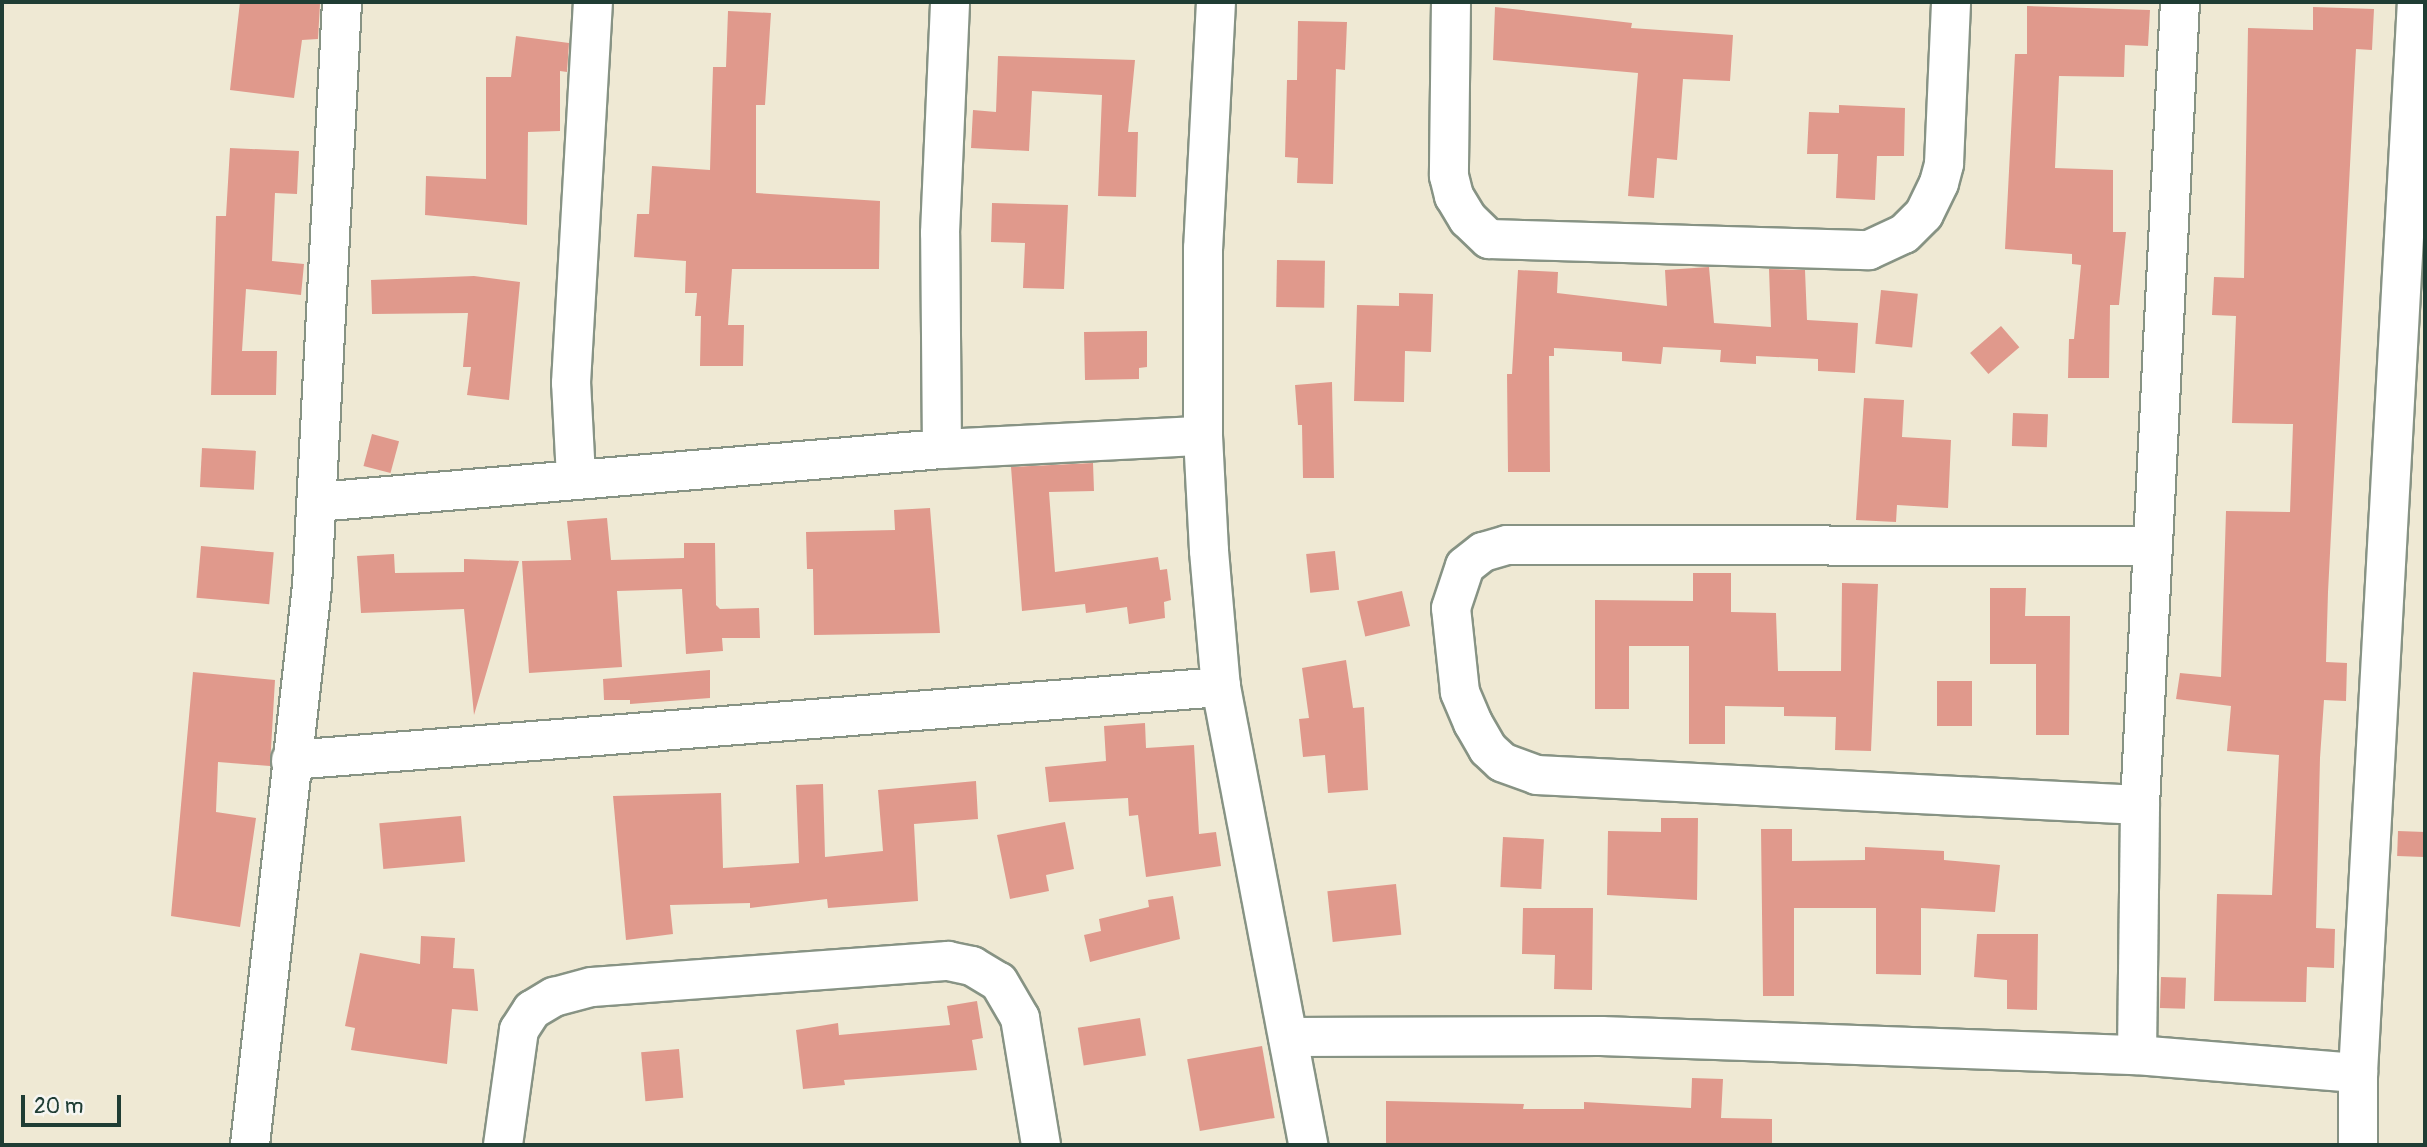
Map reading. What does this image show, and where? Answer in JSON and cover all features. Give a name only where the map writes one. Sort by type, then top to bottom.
[{"type":"street","points":[[250,1145],[312,586],[342,2]]},
{"type":"street","points":[[576,477],[571,383],[593,2]]},
{"type":"street","points":[[942,449],[940,233],[950,2]]},
{"type":"street","points":[[1216,2],[1203,247],[1203,436],[1221,687],[1308,1145]]},
{"type":"street","points":[[1451,2],[1449,176],[1454,196],[1468,219],[1489,239],[1869,250],[1904,234],[1924,214],[1939,183],[1951,2]]},
{"type":"street","points":[[2137,1055],[2140,805],[2180,2]]},
{"type":"street","points":[[2358,1145],[2358,1073],[2416,239],[2417,2]]},
{"type":"street","points":[[317,502],[576,477],[942,449],[1203,436]]},
{"type":"street","points":[[2140,805],[1537,775],[1502,762],[1488,749],[1472,723],[1460,692],[1451,608],[1465,566],[1483,552],[1507,544],[2151,546]]},
{"type":"street","points":[[291,760],[1221,687]]},
{"type":"street","points":[[503,1145],[519,1030],[532,1010],[554,997],[592,987],[948,961],[972,966],[999,982],[1020,1018],[1041,1145]]},
{"type":"street","points":[[1288,1037],[1601,1036],[2137,1055],[2358,1073]]},
{"type":"building","points":[[240,2],[320,4],[318,39],[302,40],[294,98],[230,90]]},
{"type":"building","points":[[2027,6],[2150,10],[2148,46],[2125,45],[2124,77],[2059,76],[2055,168],[2113,170],[2113,232],[2126,232],[2119,305],[2110,305],[2109,378],[2068,378],[2069,339],[2074,339],[2081,265],[2072,264],[2072,254],[2005,249],[2015,54],[2027,54]]},
{"type":"building","points":[[1495,7],[1632,23],[1631,28],[1733,35],[1730,81],[1683,79],[1677,160],[1657,158],[1654,198],[1628,196],[1638,73],[1493,60]]},
{"type":"building","points":[[2313,7],[2374,9],[2372,50],[2356,49],[2328,592],[2326,662],[2347,663],[2346,701],[2324,700],[2320,758],[2316,928],[2335,929],[2334,968],[2307,967],[2306,1002],[2214,1001],[2217,894],[2272,895],[2279,755],[2227,751],[2231,706],[2176,699],[2180,673],[2221,677],[2226,511],[2290,512],[2293,424],[2232,423],[2236,316],[2212,315],[2214,277],[2244,278],[2248,28],[2313,30]]},
{"type":"building","points":[[728,11],[771,13],[765,105],[756,105],[756,193],[880,201],[879,269],[732,269],[728,325],[744,325],[743,366],[700,366],[701,316],[695,316],[697,293],[685,293],[686,261],[634,257],[637,214],[649,214],[652,166],[710,170],[713,67],[726,67]]},
{"type":"building","points":[[1298,21],[1347,22],[1345,70],[1336,69],[1333,184],[1297,183],[1298,158],[1285,157],[1287,80],[1297,80]]},
{"type":"building","points":[[516,36],[569,43],[567,72],[560,71],[560,131],[528,132],[527,225],[425,215],[426,176],[486,179],[486,77],[511,77]]},
{"type":"building","points":[[998,56],[1135,60],[1128,132],[1138,132],[1136,197],[1098,196],[1102,95],[1032,91],[1029,151],[971,148],[973,110],[996,112]]},
{"type":"building","points":[[1839,105],[1905,108],[1904,156],[1877,156],[1875,200],[1836,198],[1838,154],[1807,154],[1809,112],[1839,113]]},
{"type":"building","points":[[230,148],[299,151],[297,194],[275,193],[272,261],[304,264],[301,295],[246,289],[242,351],[277,351],[276,395],[211,395],[216,216],[226,216]]},
{"type":"building","points":[[992,203],[1068,205],[1064,289],[1023,288],[1025,243],[991,242]]},
{"type":"building","points":[[1277,260],[1325,261],[1324,308],[1276,307]]},
{"type":"building","points":[[1709,267],[1714,323],[1771,327],[1769,269],[1805,270],[1807,320],[1858,323],[1855,373],[1818,371],[1818,359],[1756,356],[1756,364],[1720,362],[1721,350],[1663,347],[1661,364],[1622,361],[1622,352],[1554,348],[1554,356],[1549,356],[1550,472],[1508,472],[1507,374],[1512,374],[1518,270],[1558,272],[1557,293],[1667,306],[1665,270]]},
{"type":"building","points":[[474,276],[520,282],[509,400],[467,395],[471,367],[463,367],[468,313],[372,314],[371,280]]},
{"type":"building","points":[[1881,290],[1918,294],[1912,348],[1875,344]]},
{"type":"building","points":[[1399,293],[1433,294],[1431,352],[1405,351],[1404,402],[1354,401],[1357,305],[1399,306]]},
{"type":"building","points":[[2001,326],[2019,347],[1988,374],[1970,353]]},
{"type":"building","points":[[1147,331],[1147,367],[1139,368],[1139,379],[1085,380],[1084,332]]},
{"type":"building","points":[[1332,382],[1334,478],[1303,478],[1302,425],[1298,425],[1295,385]]},
{"type":"building","points":[[1864,398],[1904,400],[1902,437],[1951,440],[1948,508],[1897,505],[1896,522],[1856,520]]},
{"type":"building","points":[[2013,413],[2048,414],[2047,447],[2012,446]]},
{"type":"building","points":[[372,434],[399,441],[391,473],[363,466]]},
{"type":"building","points":[[202,448],[256,451],[254,490],[200,487]]},
{"type":"building","points":[[1093,463],[1094,491],[1049,492],[1055,572],[1158,557],[1160,570],[1167,569],[1171,600],[1164,602],[1165,618],[1129,624],[1127,607],[1086,613],[1085,604],[1022,611],[1011,467]]},
{"type":"building","points":[[930,508],[940,633],[814,635],[813,569],[807,569],[806,532],[895,530],[894,510]]},
{"type":"building","points":[[607,518],[611,560],[684,558],[684,543],[715,543],[716,605],[720,609],[759,608],[760,638],[722,638],[723,651],[686,654],[682,589],[617,591],[622,667],[529,673],[522,561],[571,560],[567,521]]},
{"type":"building","points":[[201,546],[274,552],[269,604],[196,598]]},
{"type":"building","points":[[1335,551],[1339,590],[1310,593],[1306,554]]},
{"type":"building","points":[[394,554],[395,573],[464,572],[464,559],[519,561],[474,715],[464,609],[361,613],[357,556]]},
{"type":"building","points":[[1693,573],[1731,573],[1731,612],[1776,613],[1778,671],[1841,671],[1842,583],[1878,584],[1871,751],[1835,750],[1836,717],[1784,716],[1784,707],[1725,706],[1725,744],[1689,744],[1689,646],[1629,646],[1629,709],[1595,709],[1595,600],[1693,601]]},
{"type":"building","points":[[1990,588],[2026,588],[2025,616],[2070,616],[2069,735],[2036,735],[2036,664],[1990,664]]},
{"type":"building","points":[[1402,591],[1410,626],[1365,636],[1357,601]]},
{"type":"building","points":[[1346,660],[1353,708],[1364,707],[1368,790],[1328,793],[1325,755],[1303,757],[1299,719],[1309,718],[1302,668]]},
{"type":"building","points":[[710,670],[710,698],[630,704],[630,700],[604,700],[603,679]]},
{"type":"building","points":[[193,672],[275,680],[270,766],[218,762],[216,812],[256,818],[240,927],[171,916]]},
{"type":"building","points":[[1937,681],[1972,681],[1972,726],[1937,726]]},
{"type":"building","points":[[1145,723],[1146,748],[1194,745],[1199,834],[1216,832],[1221,866],[1146,877],[1138,815],[1129,816],[1128,798],[1049,802],[1045,767],[1106,761],[1104,726]]},
{"type":"building","points":[[976,781],[978,819],[914,824],[918,901],[828,908],[827,899],[750,908],[750,903],[670,905],[673,934],[626,940],[613,796],[721,793],[723,868],[799,863],[796,785],[823,784],[825,857],[883,851],[878,790]]},
{"type":"building","points":[[461,816],[465,862],[383,869],[379,823]]},
{"type":"building","points":[[1661,818],[1698,818],[1697,900],[1607,895],[1608,831],[1661,832]]},
{"type":"building","points":[[1065,822],[1074,869],[1046,875],[1049,891],[1010,899],[997,835]]},
{"type":"building","points":[[1761,829],[1792,829],[1792,861],[1865,860],[1865,847],[1944,851],[1944,860],[2000,865],[1995,912],[1921,908],[1921,975],[1876,974],[1876,908],[1794,908],[1794,996],[1763,996]]},
{"type":"building","points":[[2398,831],[2425,832],[2424,857],[2397,856]]},
{"type":"building","points":[[1503,837],[1544,839],[1541,889],[1500,887]]},
{"type":"building","points":[[1396,884],[1401,935],[1333,942],[1327,891]]},
{"type":"building","points":[[1173,896],[1180,939],[1090,962],[1084,935],[1101,931],[1099,919],[1149,907],[1148,900]]},
{"type":"building","points":[[1523,908],[1593,908],[1592,990],[1554,989],[1555,955],[1522,954]]},
{"type":"building","points":[[1977,934],[2038,934],[2037,1010],[2007,1009],[2007,980],[1974,977]]},
{"type":"building","points":[[421,936],[455,938],[453,968],[474,969],[478,1011],[452,1009],[447,1064],[351,1050],[355,1028],[345,1026],[360,953],[420,964]]},
{"type":"building","points":[[2161,977],[2186,978],[2185,1009],[2160,1008]]},
{"type":"building","points":[[977,1001],[983,1038],[972,1040],[977,1070],[844,1080],[845,1085],[803,1089],[796,1030],[838,1023],[839,1035],[950,1025],[947,1006]]},
{"type":"building","points":[[1140,1018],[1146,1056],[1084,1065],[1078,1028]]},
{"type":"building","points":[[1262,1046],[1275,1118],[1200,1131],[1187,1059]]},
{"type":"building","points":[[679,1049],[683,1098],[645,1101],[641,1052]]},
{"type":"building","points":[[1692,1078],[1723,1079],[1721,1118],[1772,1119],[1772,1145],[1386,1144],[1386,1101],[1524,1104],[1523,1109],[1584,1109],[1584,1102],[1691,1108]]}]
